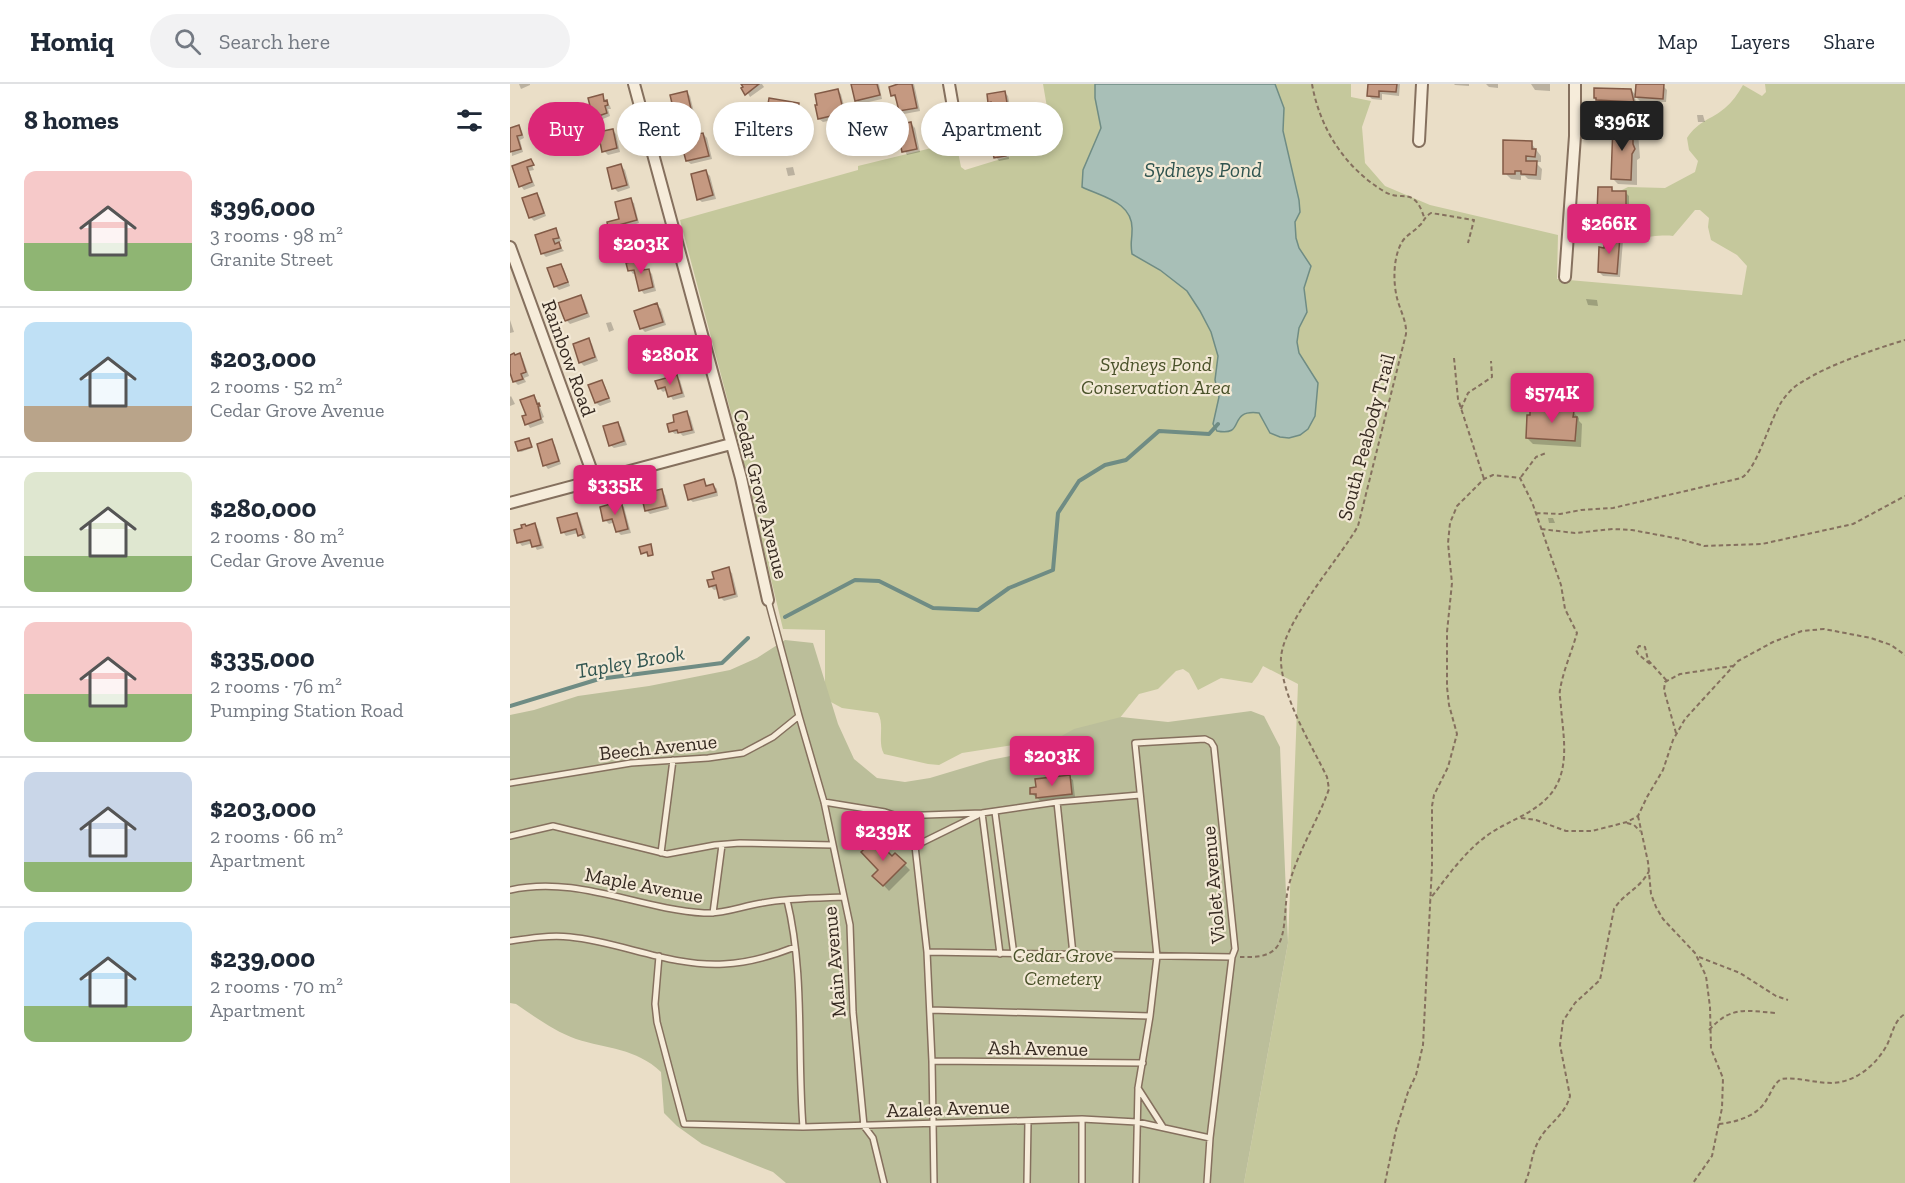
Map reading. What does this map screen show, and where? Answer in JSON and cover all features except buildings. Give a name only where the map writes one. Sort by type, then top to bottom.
[{"type":"street","name":"Cedar Grove Avenue","points":[[634,84],[731,444],[768,600]]},
{"type":"street","points":[[949,84],[952,102]]},
{"type":"street","points":[[1419,141],[1422,84]]},
{"type":"street","points":[[1565,277],[1575,136],[1575,84]]},
{"type":"street","name":"Rainbow Road","points":[[510,247],[595,480]]},
{"type":"street","points":[[510,503],[731,444]]},
{"type":"lane","name":"Main Avenue","points":[[768,600],[824,802],[844,897],[852,949],[854,1012],[864,1126],[873,1138],[884,1183]]},
{"type":"lane","name":"Beech Avenue","points":[[510,783],[631,763],[708,758],[742,753],[773,737],[799,716]]},
{"type":"lane","name":"Violet Avenue","points":[[1140,795],[1135,743],[1205,739],[1211,742],[1214,747],[1235,951],[1232,957],[1210,1138],[1207,1183]]},
{"type":"lane","points":[[661,853],[673,760]]},
{"type":"lane","points":[[824,802],[897,816],[995,812],[1057,802],[1140,795],[1157,956],[1138,1088],[1136,1183]]},
{"type":"lane","points":[[1057,802],[1073,954]]},
{"type":"lane","points":[[995,812],[1014,955]]},
{"type":"lane","points":[[915,846],[982,813]]},
{"type":"lane","points":[[982,813],[1000,954]]},
{"type":"lane","points":[[897,816],[907,825],[915,846],[927,952],[934,1183]]},
{"type":"lane","points":[[510,836],[553,826],[661,853],[740,843],[832,845]]},
{"type":"lane","points":[[713,913],[722,845]]},
{"type":"lane","name":"Maple Avenue","points":[[510,890],[540,885],[572,887],[660,907],[713,913],[762,903],[844,897]]},
{"type":"lane","points":[[788,900],[795,947],[803,1127]]},
{"type":"lane","points":[[510,941],[535,937],[569,937],[689,962],[722,964],[754,960],[795,947]]},
{"type":"lane","points":[[927,952],[1232,957]]},
{"type":"lane","name":"Azalea Avenue","points":[[659,956],[655,1004],[657,1022],[684,1124],[803,1127],[1082,1119],[1137,1122],[1210,1138]]},
{"type":"lane","points":[[930,1010],[1150,1016]]},
{"type":"lane","name":"Ash Avenue","points":[[932,1061],[1143,1063]]},
{"type":"lane","points":[[1138,1088],[1163,1127]]},
{"type":"lane","points":[[1082,1119],[1082,1183]]},
{"type":"lane","points":[[1027,1183],[1028,1121]]},
{"type":"path","points":[[1312,84],[1318,112],[1334,143],[1352,165],[1370,182],[1391,195],[1405,195],[1413,199],[1418,204],[1424,218],[1431,213],[1474,220],[1468,243]]},
{"type":"path","name":"South Peabody Trail","points":[[1232,957],[1264,956],[1275,949],[1281,938],[1288,889],[1293,872],[1329,789],[1327,777],[1293,705],[1281,666],[1281,655],[1293,622],[1342,554],[1358,526],[1406,334],[1406,326],[1396,291],[1396,262],[1403,241],[1422,224],[1424,218]]},
{"type":"path","points":[[1536,513],[1560,514],[1613,508],[1741,478],[1747,474],[1758,454],[1779,407],[1796,386],[1825,370],[1905,340]]},
{"type":"path","points":[[1454,358],[1458,399],[1484,479]]},
{"type":"path","points":[[1461,411],[1468,393],[1492,378],[1491,361]]},
{"type":"path","points":[[1520,478],[1536,457],[1546,453]]},
{"type":"path","points":[[1385,1183],[1396,1130],[1416,1075],[1423,1045],[1432,866],[1432,806],[1434,795],[1448,767],[1457,734],[1447,687],[1447,632],[1452,583],[1448,543],[1451,518],[1457,506],[1484,479],[1493,475],[1520,478]]},
{"type":"path","points":[[1430,899],[1475,846],[1503,825],[1519,818],[1546,800],[1559,779],[1564,747],[1560,690],[1577,633],[1565,609],[1561,585],[1536,513],[1520,478]]},
{"type":"path","points":[[1541,529],[1575,533],[1613,529],[1632,530],[1680,538],[1704,546],[1762,544],[1853,524],[1905,496]]},
{"type":"path","points":[[1692,1183],[1712,1156],[1724,1084],[1711,1049],[1706,976],[1696,956],[1659,912],[1651,894],[1649,871],[1638,816],[1663,770],[1677,733],[1685,719],[1733,666],[1748,654],[1802,631],[1814,629],[1842,631],[1871,638],[1891,645],[1905,655]]},
{"type":"path","points":[[1650,664],[1645,647],[1639,646],[1636,650],[1638,654],[1666,681]]},
{"type":"path","points":[[1666,681],[1680,674],[1733,666]]},
{"type":"path","points":[[1666,681],[1664,690],[1677,733]]},
{"type":"path","points":[[1519,818],[1536,820],[1566,831],[1592,831],[1622,824],[1638,816]]},
{"type":"path","points":[[1622,824],[1634,825],[1640,832]]},
{"type":"path","points":[[1525,1183],[1539,1140],[1564,1110],[1570,1096],[1560,1045],[1563,1022],[1575,1003],[1600,980],[1614,909],[1621,899],[1640,885],[1649,871]]},
{"type":"path","points":[[1696,956],[1740,973],[1776,996],[1788,1000]]},
{"type":"path","points":[[1710,1030],[1719,1020],[1732,1012],[1776,1013]]},
{"type":"path","points":[[1719,1124],[1751,1115],[1766,1101],[1772,1088],[1781,1079],[1834,1083],[1865,1072],[1876,1063],[1898,1019],[1905,1014]]},
{"type":"green space","name":"Sydneys Pond Conservation Area","points":[[1043,84],[1351,84],[1351,97],[1371,101],[1362,127],[1365,163],[1385,186],[1430,205],[1558,235],[1557,279],[1742,295],[1747,266],[1737,255],[1711,240],[1708,227],[1709,218],[1700,210],[1695,210],[1673,236],[1637,237],[1612,227],[1595,209],[1602,200],[1628,187],[1665,188],[1695,172],[1698,161],[1689,150],[1687,138],[1696,127],[1728,106],[1743,85],[1762,96],[1766,92],[1765,84],[1905,84],[1905,1183],[1244,1183],[1288,943],[1298,684],[1263,666],[1252,683],[1221,678],[1198,690],[1189,673],[1183,669],[1176,671],[1158,689],[1139,694],[1111,729],[1052,750],[1026,743],[962,753],[939,765],[884,754],[878,713],[842,708],[829,701],[825,689],[825,630],[783,629],[730,409],[680,220],[858,170],[858,166],[899,156],[909,156],[909,154],[921,151],[921,156],[959,156],[961,167],[965,170],[1011,156],[1063,156],[1063,102],[1046,102]]},
{"type":"green space","name":"Cedar Grove Cemetery","points":[[785,640],[813,643],[838,724],[854,759],[877,778],[905,782],[930,778],[990,760],[1035,751],[1074,729],[1121,717],[1168,722],[1251,711],[1264,716],[1280,747],[1288,943],[1244,1183],[786,1183],[773,1172],[702,1144],[677,1126],[664,1113],[661,1072],[642,1058],[568,1036],[516,1004],[510,1003],[510,715],[578,696],[649,686],[730,670],[757,658]]},
{"type":"water","name":"Sydneys Pond","points":[[1095,84],[1275,84],[1284,108],[1283,131],[1299,200],[1300,212],[1295,222],[1296,238],[1299,248],[1311,266],[1304,288],[1307,312],[1299,328],[1297,342],[1299,353],[1318,383],[1315,416],[1308,429],[1300,435],[1289,438],[1270,433],[1259,413],[1243,415],[1232,430],[1217,431],[1213,424],[1219,397],[1215,380],[1218,356],[1211,332],[1200,311],[1187,291],[1160,270],[1132,254],[1132,231],[1128,213],[1115,202],[1082,187],[1083,170],[1101,128],[1095,98]]},
{"type":"waterway","name":"Tapley Brook","points":[[785,617],[855,580],[879,581],[933,608],[978,610],[1009,588],[1053,570],[1058,513],[1079,481],[1105,465],[1126,460],[1159,431],[1209,434],[1218,424]]},
{"type":"waterway","name":"Tapley Brook","points":[[510,706],[599,679],[722,663],[748,638]]}]
